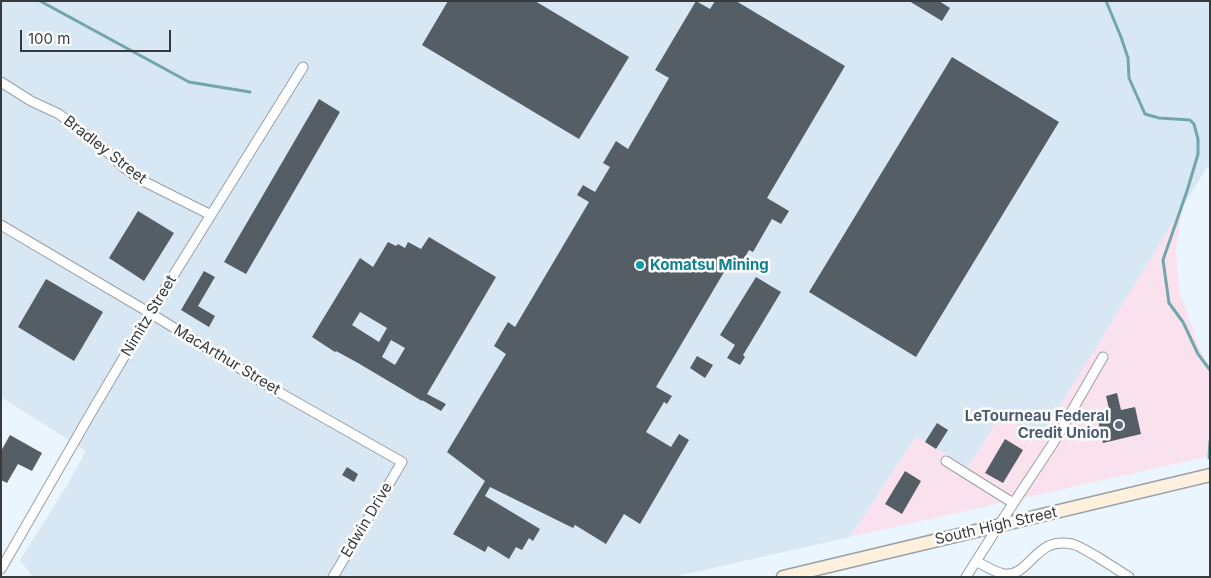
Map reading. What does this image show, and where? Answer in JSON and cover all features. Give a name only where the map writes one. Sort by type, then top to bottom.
[{"type":"main road","name":"South High Street","points":[[783,577],[1210,475]]},
{"type":"street","name":"Nimitz Street","points":[[1,569],[150,313],[303,67]]},
{"type":"street","name":"Bradley Street","points":[[1,82],[68,121],[141,180],[212,215]]},
{"type":"street","name":"MacArthur Street","points":[[1,225],[276,390],[402,462]]},
{"type":"street","points":[[966,577],[998,525],[1052,445],[1103,357]]},
{"type":"street","points":[[946,461],[1013,503]]},
{"type":"street","name":"Edwin Drive","points":[[333,577],[402,462]]},
{"type":"street","points":[[976,561],[997,572],[1011,574],[1023,568],[1045,547],[1068,543],[1082,548],[1129,577]]},
{"type":"shaded area","name":"Komatsu Mining","points":[[1,1],[1210,1],[1210,168],[1207,167],[1040,438],[1000,415],[968,467],[916,436],[850,537],[673,577],[33,577],[20,560],[66,487],[86,451],[1,397]]},
{"type":"shaded area","points":[[1183,206],[1176,248],[1179,289],[1198,344],[1210,369],[1210,456],[850,537],[916,436],[968,467],[1000,415],[1040,437]]},
{"type":"building","points":[[448,1],[535,1],[629,57],[579,139],[422,45]]},
{"type":"building","name":"Komatsu Mining","points":[[696,1],[710,9],[715,1],[736,1],[845,66],[767,198],[789,211],[781,224],[772,219],[753,252],[749,250],[739,267],[730,262],[656,387],[672,396],[667,404],[664,402],[646,432],[671,447],[679,434],[689,440],[640,524],[624,514],[606,544],[575,525],[573,528],[490,487],[485,496],[540,529],[533,541],[529,538],[522,550],[516,547],[509,559],[488,546],[485,552],[453,534],[485,481],[447,452],[506,354],[494,346],[508,322],[515,327],[589,202],[577,195],[583,185],[595,192],[610,167],[603,163],[616,141],[628,149],[669,78],[655,70]]},
{"type":"building","points":[[909,1],[939,1],[950,8],[942,21]]},
{"type":"building","points":[[952,57],[1059,122],[916,357],[809,292]]},
{"type":"building","points":[[319,99],[340,112],[246,274],[224,262]]},
{"type":"building","points":[[138,211],[174,233],[144,281],[109,258]]},
{"type":"building","points":[[429,237],[496,277],[427,394],[446,404],[441,411],[358,363],[335,352],[312,337],[360,258],[373,267],[388,242],[405,248],[408,242],[421,249]],"holes":[[[360,312],[387,328],[379,342],[352,325]],[[391,340],[405,348],[395,365],[382,357]]]},
{"type":"building","points":[[204,271],[215,277],[198,306],[215,316],[209,327],[181,310]]},
{"type":"building","points":[[756,277],[781,292],[743,355],[745,357],[740,365],[727,358],[735,345],[720,335]]},
{"type":"building","points":[[46,279],[103,312],[74,361],[18,327]]},
{"type":"building","points":[[697,356],[713,365],[705,378],[690,368]]},
{"type":"building","name":"LeTourneau Federal Credit Union","points":[[1117,393],[1121,410],[1135,407],[1141,434],[1103,443],[1097,416],[1110,413],[1106,396]]},
{"type":"building","points":[[937,423],[948,430],[936,449],[925,442]]},
{"type":"building","points":[[10,435],[42,453],[32,471],[18,464],[7,483],[1,480],[1,451]]},
{"type":"building","points":[[1005,439],[1023,450],[1003,483],[985,473]]},
{"type":"building","points":[[347,467],[358,474],[354,482],[342,475]]},
{"type":"building","points":[[905,471],[921,481],[902,514],[885,504]]},
{"type":"waterway","points":[[40,1],[189,82],[250,92]]},
{"type":"waterway","points":[[1106,1],[1128,58],[1129,78],[1145,114],[1159,118],[1190,120],[1194,124],[1198,139],[1198,154],[1163,260],[1169,303],[1183,322],[1198,354],[1210,370]]},
{"type":"waterway","points":[[1209,458],[1210,441]]},
{"type":"place","name":"Komatsu Mining","points":[[640,265]]},
{"type":"place","name":"LeTourneau Federal Credit Union","points":[[1119,425]]}]
